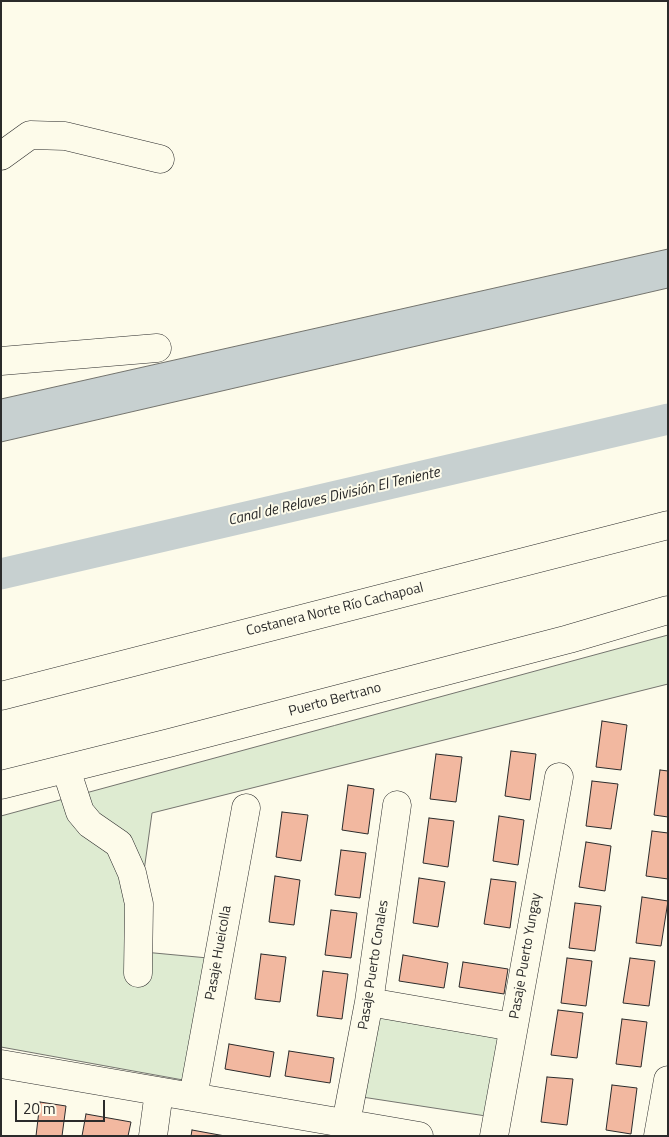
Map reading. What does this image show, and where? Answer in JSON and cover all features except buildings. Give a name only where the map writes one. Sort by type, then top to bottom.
[{"type":"street","points":[[1,156],[30,136],[65,136],[160,159]]},
{"type":"street","points":[[1,362],[157,348]]},
{"type":"street","name":"Costanera Norte Río Cachapoal","points":[[1,696],[668,525]]},
{"type":"street","name":"Puerto Bertrano","points":[[1,785],[569,639],[668,610]]},
{"type":"street","points":[[66,769],[80,812],[90,824],[119,844],[132,873],[139,904],[138,973]]},
{"type":"street","name":"Pasaje Puerto Yungay","points":[[494,1136],[559,777]]},
{"type":"street","name":"Pasaje Puerto Conales","points":[[346,1123],[369,1002],[397,805]]},
{"type":"street","name":"Pasaje Hueicolla","points":[[193,1097],[246,808]]},
{"type":"street","points":[[369,1002],[513,1028]]},
{"type":"street","points":[[1,1064],[419,1136]]},
{"type":"street","points":[[658,1136],[668,1080]]},
{"type":"street","points":[[153,1136],[160,1092]]},
{"type":"green space","points":[[668,635],[668,684],[152,813],[133,951],[208,958],[183,1080],[1,1047],[1,816]]},
{"type":"green space","points":[[375,1014],[499,1033],[486,1116],[362,1097]]},
{"type":"shaded area","points":[[668,249],[668,288],[1,442],[1,399]]},
{"type":"waterway","name":"Canal de Relaves División El Teniente","points":[[1,574],[668,419]]}]
